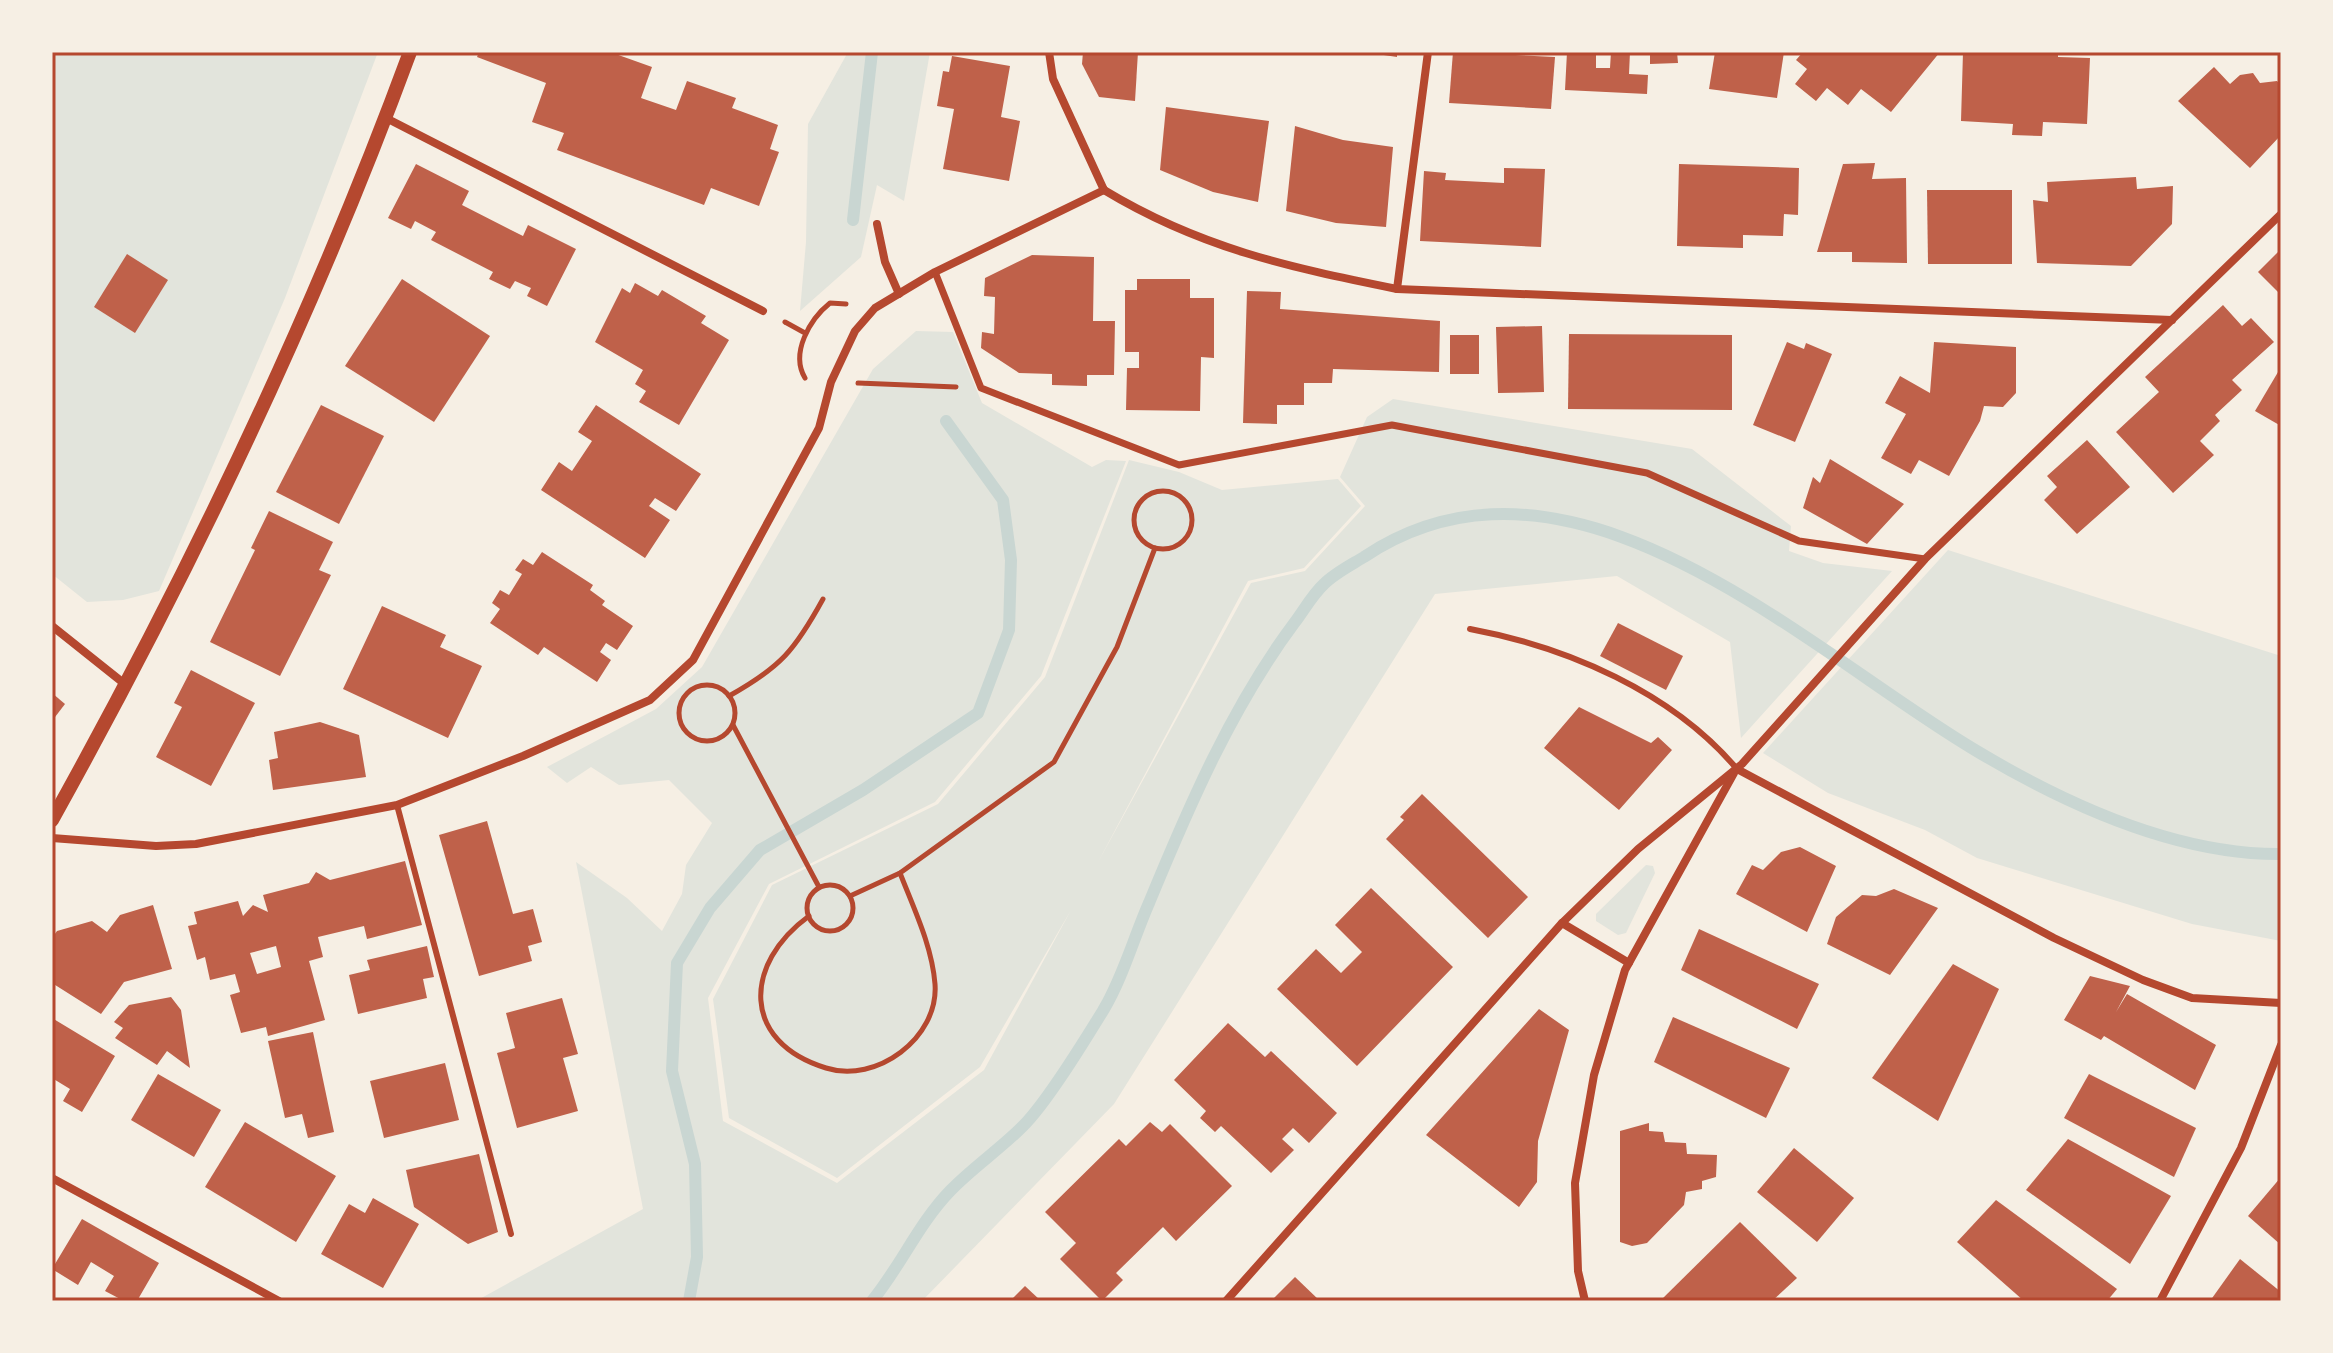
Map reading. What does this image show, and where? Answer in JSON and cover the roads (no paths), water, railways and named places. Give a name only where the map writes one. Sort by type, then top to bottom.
[{"type":"street","points":[[52,820],[127,686],[219,504],[313,298],[410,52]]},
{"type":"street","points":[[1049,52],[1053,79],[1104,190],[1155,221],[1229,249],[1310,272],[1397,289],[2172,320]]},
{"type":"street","points":[[1397,289],[1428,52]]},
{"type":"street","points":[[386,118],[763,311]]},
{"type":"street","points":[[52,838],[156,846],[196,844],[397,805],[479,774],[650,700],[693,660],[819,428],[831,382],[855,331],[875,308],[935,272],[1104,190]]},
{"type":"street","points":[[1226,1301],[1562,923],[1638,849],[1739,767],[1925,559],[2281,214]]},
{"type":"street","points":[[877,224],[885,262],[899,294]]},
{"type":"street","points":[[935,272],[981,388],[1179,465],[1392,425],[1647,473],[1799,541],[1925,559]]},
{"type":"street","points":[[52,626],[127,686]]},
{"type":"street","points":[[1585,1301],[1578,1271],[1575,1183],[1594,1075],[1629,963],[1739,767]]},
{"type":"street","points":[[1739,767],[2054,938],[2143,980],[2192,998],[2281,1003]]},
{"type":"street","points":[[1562,923],[1629,963]]},
{"type":"street","points":[[2160,1301],[2241,1148],[2281,1045]]},
{"type":"street","points":[[52,1178],[279,1301]]},
{"type":"lane","points":[[1470,629],[1517,638],[1592,667],[1649,695],[1698,729],[1739,767]]},
{"type":"lane","points":[[397,805],[511,1234]]},
{"type":"waterway","points":[[853,220],[872,52]]},
{"type":"waterway","points":[[689,1301],[697,1257],[695,1164],[672,1071],[677,963],[710,908],[760,850],[863,790],[978,713],[1009,630],[1011,560],[1003,500],[946,421]]},
{"type":"waterway","points":[[872,1301],[939,1204],[1032,1117],[1087,1037],[1117,984],[1164,867],[1213,758],[1251,688],[1312,597],[1333,576],[1364,557],[1443,522],[1523,515],[1603,531],[1683,564],[1762,608],[1975,750],[2083,807],[2161,836],[2201,846],[2281,854]]}]
